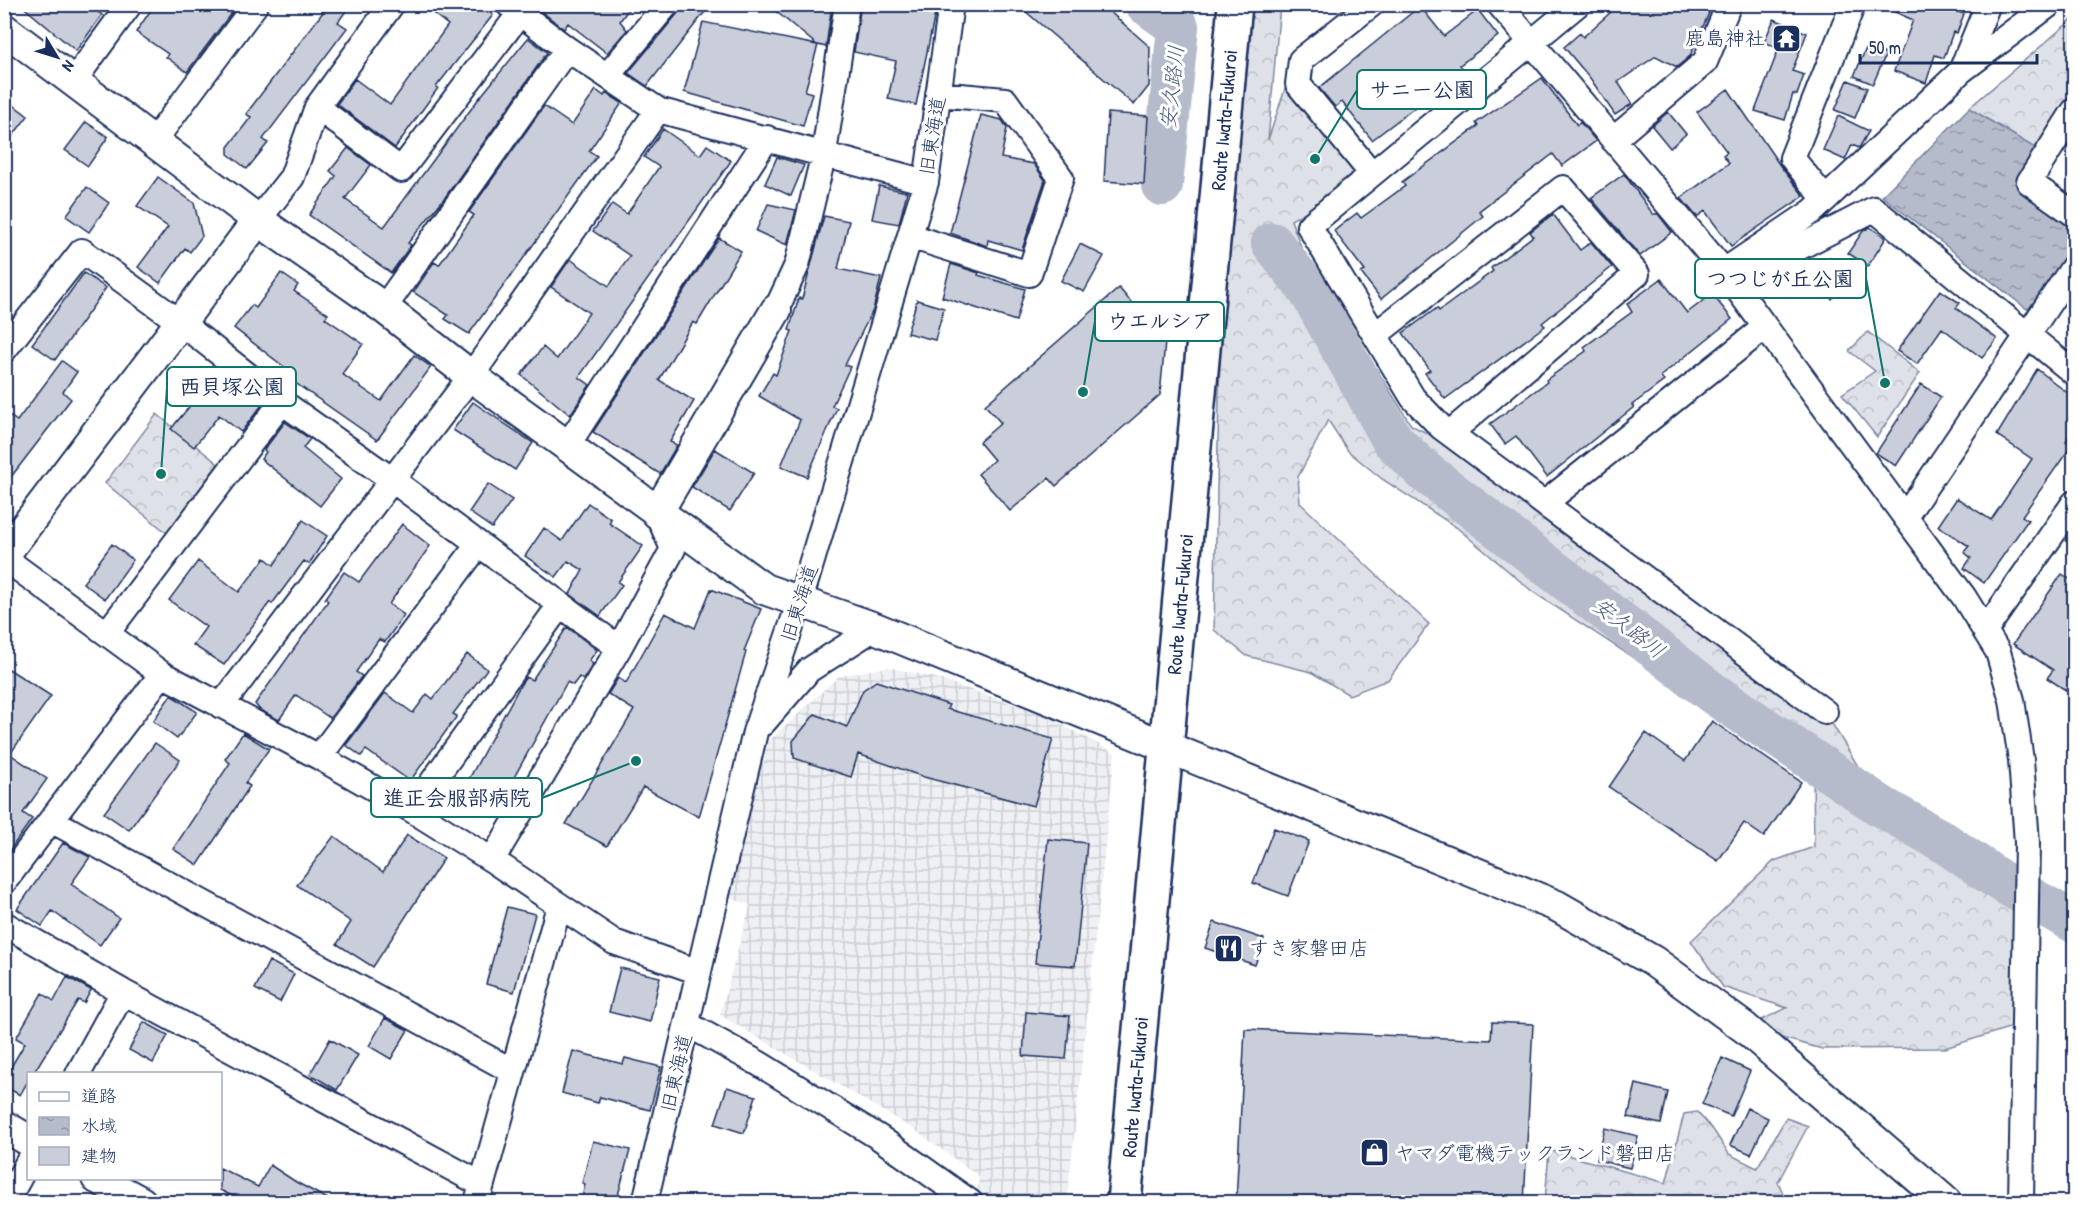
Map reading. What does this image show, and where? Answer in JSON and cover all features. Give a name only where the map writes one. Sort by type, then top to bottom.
[{"type":"main road","name":"Route Iwata-Fukuroi","points":[[1124,1203],[1235,4]]},
{"type":"street","points":[[73,82],[130,4]]},
{"type":"street","points":[[154,141],[256,4]]},
{"type":"street","points":[[392,4],[317,107],[292,177],[4,557],[162,674],[319,757],[412,810],[492,860],[614,942],[699,972]]},
{"type":"street","points":[[607,76],[667,4]]},
{"type":"street","points":[[657,513],[776,310],[797,265],[824,153],[846,4]]},
{"type":"street","name":"旧東海道","points":[[645,1203],[755,732],[800,601],[926,182],[951,4]]},
{"type":"street","points":[[1372,4],[1301,60],[1298,84],[1372,174]]},
{"type":"street","points":[[1499,4],[1728,277],[1964,597],[1998,652],[2012,700],[2021,760],[2027,843],[2021,1203]]},
{"type":"street","points":[[1578,4],[1309,226],[1413,398],[1450,433],[1826,712]]},
{"type":"street","points":[[1613,140],[1705,62],[1729,4]]},
{"type":"street","points":[[1825,199],[1792,158],[1853,4]]},
{"type":"street","points":[[1961,71],[1988,4]]},
{"type":"street","points":[[1728,277],[1813,211],[1961,71],[2050,4]]},
{"type":"street","points":[[317,107],[401,170],[518,8],[567,50],[658,110],[926,182]]},
{"type":"street","points":[[4,29],[258,220],[384,308],[471,376],[764,589],[875,628],[1167,745],[1557,906],[1653,961],[1745,1028],[1946,1203]]},
{"type":"street","points":[[384,308],[567,50]]},
{"type":"street","points":[[909,236],[1029,274],[1061,178],[1005,100],[939,94]]},
{"type":"street","points":[[222,706],[471,376],[658,110]]},
{"type":"street","points":[[2074,111],[2029,182],[2074,214]]},
{"type":"street","points":[[567,446],[767,138]]},
{"type":"street","points":[[1375,335],[1563,188],[1637,273],[1450,433]]},
{"type":"street","points":[[1728,277],[1874,209],[2074,373]]},
{"type":"street","points":[[4,350],[82,251],[181,323],[282,402],[392,479],[619,648]]},
{"type":"street","points":[[1905,517],[2074,266]]},
{"type":"street","points":[[1545,503],[1765,327]]},
{"type":"street","points":[[107,633],[282,402]]},
{"type":"street","points":[[1985,631],[2074,503]]},
{"type":"street","points":[[492,860],[619,648],[673,549],[657,513]]},
{"type":"street","points":[[319,757],[478,544]]},
{"type":"street","points":[[412,810],[560,605]]},
{"type":"street","points":[[755,732],[809,670],[875,628]]},
{"type":"street","points":[[4,882],[162,674]]},
{"type":"street","points":[[51,820],[512,1071]]},
{"type":"street","points":[[4,924],[479,1193],[559,906]]},
{"type":"street","points":[[79,1072],[123,992]]},
{"type":"street","points":[[687,1024],[758,1063],[880,1138],[970,1203]]},
{"type":"street","points":[[4,1126],[27,1139]]},
{"type":"street","points":[[6,1203],[27,1164]]},
{"type":"street","points":[[99,1180],[141,1203]]},
{"type":"shaded area","points":[[888,667],[936,678],[1040,713],[1115,753],[1067,1202],[984,1202],[977,1197],[979,1177],[915,1130],[720,1015],[750,905],[724,896],[767,743],[839,676]]},
{"type":"green space","points":[[1235,5],[1280,5],[1268,140],[1287,83],[1372,174],[1291,220],[1301,247],[1411,425],[1502,472],[1825,712],[1903,840],[1942,841],[2026,918],[2025,1023],[1945,1048],[1822,1049],[1745,1028],[1787,1008],[1723,987],[1691,941],[1774,861],[1814,847],[1813,776],[1533,592],[1456,527],[1382,479],[1348,451],[1328,420],[1298,477],[1300,503],[1429,624],[1388,680],[1349,695],[1311,672],[1247,656],[1214,630],[1225,112]]},
{"type":"green space","points":[[2074,18],[2074,108],[2046,155],[1969,108]]},
{"type":"green space","points":[[1868,332],[1920,373],[1877,437],[1842,394],[1875,371],[1849,351]]},
{"type":"green space","points":[[157,414],[218,464],[167,533],[105,483]]},
{"type":"green space","points":[[1697,1112],[1714,1131],[1729,1154],[1757,1168],[1786,1118],[1808,1126],[1778,1182],[1787,1202],[1545,1202],[1549,1150],[1666,1183],[1684,1114]]},
{"type":"water","points":[[1969,108],[2043,153],[2022,186],[2074,225],[2074,246],[2035,305],[2027,309],[1882,196]]},
{"type":"building","points":[[20,4],[87,4],[102,15],[76,51]]},
{"type":"building","points":[[155,4],[238,4],[187,72],[166,57],[168,54],[136,32]]},
{"type":"building","points":[[329,4],[351,4],[338,22],[347,28],[263,139],[268,143],[247,169],[228,154],[228,147],[251,117],[246,114]]},
{"type":"building","points":[[421,4],[480,4],[493,15],[436,87],[438,88],[395,148],[337,104],[355,79],[390,105],[448,25]]},
{"type":"building","points":[[543,4],[632,4],[620,21],[627,30],[607,53],[568,23],[564,29],[541,11]]},
{"type":"building","points":[[682,4],[711,4],[647,86],[628,73],[678,13]]},
{"type":"building","points":[[767,4],[832,4],[826,47],[818,45],[805,91],[812,93],[803,126],[684,92],[703,22],[817,45]]},
{"type":"building","points":[[861,4],[937,4],[916,105],[888,99],[896,61],[854,52]]},
{"type":"building","points":[[1017,4],[1101,4],[1150,47],[1149,86],[1134,105]]},
{"type":"building","points":[[1620,4],[1713,4],[1690,56],[1677,67],[1656,56],[1618,82],[1632,104],[1615,115],[1590,78],[1564,47],[1580,33],[1583,37]]},
{"type":"building","points":[[1877,4],[1938,4],[1964,14],[1957,33],[1953,32],[1944,58],[1935,55],[1926,83],[1894,71],[1913,20]]},
{"type":"building","points":[[1420,6],[1444,36],[1478,10],[1498,36],[1460,65],[1464,70],[1372,140],[1342,102],[1335,107],[1319,88]]},
{"type":"building","points":[[1774,19],[1807,33],[1792,71],[1804,75],[1797,95],[1793,94],[1785,120],[1755,111],[1779,48],[1764,42]]},
{"type":"building","points":[[528,38],[547,52],[546,54],[446,196],[408,243],[411,245],[391,273],[309,215],[336,176],[330,171],[348,148],[371,165],[345,199],[384,227],[477,101]]},
{"type":"building","points":[[1867,46],[1886,54],[1873,84],[1854,76]]},
{"type":"building","points":[[1542,78],[1577,125],[1580,122],[1596,141],[1562,166],[1553,154],[1479,211],[1483,216],[1381,299],[1361,273],[1365,271],[1334,231],[1357,213],[1361,218],[1405,186],[1402,182],[1478,126],[1476,123]]},
{"type":"building","points":[[1848,80],[1867,88],[1855,118],[1835,110]]},
{"type":"building","points":[[1728,89],[1781,167],[1804,196],[1731,246],[1705,211],[1697,217],[1681,198],[1729,163],[1723,155],[1727,152],[1697,112]]},
{"type":"building","points":[[596,90],[622,103],[589,151],[597,156],[469,334],[445,319],[448,315],[413,292],[434,262],[439,265],[474,215],[469,212],[544,106],[572,125]]},
{"type":"building","points":[[4,98],[28,116],[4,147]]},
{"type":"building","points":[[1668,112],[1686,134],[1670,148],[1652,126]]},
{"type":"building","points":[[1108,113],[1148,116],[1144,184],[1104,181]]},
{"type":"building","points":[[981,115],[1002,120],[1007,128],[1001,158],[1034,164],[1045,180],[1022,250],[988,240],[987,246],[950,233]]},
{"type":"building","points":[[1838,116],[1869,131],[1859,148],[1852,145],[1845,160],[1823,150]]},
{"type":"building","points":[[86,122],[108,137],[88,166],[65,150]]},
{"type":"building","points":[[663,129],[700,155],[707,145],[731,161],[579,377],[590,385],[570,415],[521,375],[543,347],[557,359],[589,313],[551,287],[570,259],[609,286],[630,256],[593,231],[612,204],[627,214],[659,167],[644,157]]},
{"type":"building","points":[[777,157],[804,165],[791,196],[765,184]]},
{"type":"building","points":[[1624,174],[1653,214],[1658,214],[1672,232],[1640,256],[1591,198]]},
{"type":"building","points":[[158,177],[194,203],[202,236],[190,252],[185,248],[160,283],[138,267],[168,227],[137,206]]},
{"type":"building","points":[[879,186],[907,192],[899,224],[872,219]]},
{"type":"building","points":[[87,187],[109,203],[89,232],[66,216]]},
{"type":"building","points":[[768,204],[796,210],[787,245],[756,231]]},
{"type":"building","points":[[1553,214],[1580,250],[1591,242],[1612,267],[1542,323],[1545,326],[1445,399],[1425,373],[1430,370],[1403,333],[1437,308],[1439,311],[1493,271],[1491,268],[1533,236],[1530,232]]},
{"type":"building","points":[[824,216],[849,221],[838,269],[881,278],[873,310],[845,365],[850,367],[832,406],[837,408],[807,477],[781,466],[800,420],[759,396],[773,373],[776,375],[792,331],[789,330],[799,298],[802,299]]},
{"type":"building","points":[[1870,227],[1886,238],[1868,266],[1848,253],[1863,231]]},
{"type":"building","points":[[719,238],[741,251],[697,324],[693,322],[659,380],[694,401],[670,442],[677,445],[660,474],[593,432]]},
{"type":"building","points":[[1080,244],[1104,256],[1084,292],[1061,281]]},
{"type":"building","points":[[1830,258],[1850,271],[1832,299],[1812,286]]},
{"type":"building","points":[[951,264],[1025,289],[1016,321],[942,297]]},
{"type":"building","points":[[84,273],[106,288],[55,360],[32,344]]},
{"type":"building","points":[[281,273],[298,285],[294,291],[328,314],[325,318],[363,344],[342,374],[381,401],[414,355],[431,367],[377,440],[284,375],[288,370],[234,328],[252,305],[256,308]]},
{"type":"building","points":[[1661,279],[1687,313],[1712,294],[1732,319],[1661,376],[1664,381],[1632,405],[1634,407],[1547,477],[1516,436],[1505,444],[1490,424],[1547,382],[1546,380],[1586,351],[1584,347],[1632,312],[1627,304]]},
{"type":"building","points":[[1119,288],[1165,342],[1160,395],[1056,486],[1049,478],[1010,511],[978,474],[994,460],[979,442],[1001,423],[985,405]]},
{"type":"building","points":[[1940,290],[1960,303],[1956,308],[1997,339],[1982,358],[1942,328],[1917,364],[1897,351]]},
{"type":"building","points":[[917,300],[944,308],[935,340],[907,333]]},
{"type":"building","points":[[62,361],[77,372],[63,392],[71,399],[4,486],[4,412],[17,421]]},
{"type":"building","points":[[2037,369],[2074,398],[2074,428],[2066,441],[2072,445],[2022,516],[2028,520],[1984,583],[1964,568],[1971,558],[1964,552],[1969,546],[1938,526],[1957,498],[1991,520],[2032,459],[1997,435]]},
{"type":"building","points":[[224,375],[262,405],[241,432],[219,415],[194,447],[171,429],[197,397],[192,393],[204,378],[215,386]]},
{"type":"building","points":[[1921,384],[1941,397],[1896,466],[1876,453]]},
{"type":"building","points":[[473,402],[533,443],[515,470],[453,430]]},
{"type":"building","points":[[285,422],[310,439],[303,448],[341,479],[320,506],[261,459],[266,452],[264,450]]},
{"type":"building","points":[[715,449],[754,473],[730,511],[692,487]]},
{"type":"building","points":[[488,484],[512,500],[492,528],[469,512]]},
{"type":"building","points":[[588,503],[611,519],[609,523],[643,546],[618,582],[622,585],[600,616],[570,594],[583,570],[568,561],[556,577],[525,556],[544,528],[562,541]]},
{"type":"building","points":[[303,520],[327,536],[309,564],[304,561],[272,604],[270,602],[224,665],[193,645],[206,627],[169,600],[198,561],[239,592],[265,558],[274,565]]},
{"type":"building","points":[[402,524],[430,546],[389,604],[404,615],[385,642],[379,639],[356,672],[362,676],[330,718],[296,695],[279,720],[260,710],[255,704],[328,601],[325,599],[344,572],[359,582]]},
{"type":"building","points":[[112,544],[133,560],[105,599],[83,583]]},
{"type":"building","points":[[2062,574],[2074,582],[2074,681],[2067,691],[2047,678],[2053,670],[2013,644]]},
{"type":"building","points":[[711,589],[761,609],[744,651],[746,652],[699,817],[643,787],[607,846],[566,824],[634,710],[608,694],[618,678],[626,683],[665,613],[695,628]]},
{"type":"building","points":[[567,627],[597,650],[589,661],[593,664],[583,680],[579,677],[573,685],[567,682],[492,817],[458,799],[521,684],[526,677],[532,680]]},
{"type":"building","points":[[467,654],[487,669],[453,714],[457,716],[410,781],[366,750],[361,756],[346,745],[385,693],[413,713],[427,694],[433,699]]},
{"type":"building","points":[[4,666],[51,696],[10,754],[47,779],[23,813],[32,819],[4,858]]},
{"type":"building","points":[[876,681],[949,705],[947,709],[1053,739],[1034,806],[924,777],[858,754],[851,777],[794,758],[793,741],[815,714],[847,727],[863,690]]},
{"type":"building","points":[[171,695],[197,712],[177,739],[153,721]]},
{"type":"building","points":[[1712,721],[1801,782],[1764,837],[1744,823],[1718,861],[1609,787],[1646,733],[1685,761]]},
{"type":"building","points":[[243,733],[269,749],[245,783],[250,786],[198,865],[173,849],[230,763],[225,759]]},
{"type":"building","points":[[155,743],[180,760],[129,830],[104,813]]},
{"type":"building","points":[[1274,828],[1309,841],[1288,896],[1253,883]]},
{"type":"building","points":[[407,835],[444,858],[373,967],[337,944],[351,922],[297,885],[334,836],[383,872]]},
{"type":"building","points":[[1048,839],[1087,843],[1075,966],[1035,963]]},
{"type":"building","points":[[63,843],[90,857],[71,884],[119,918],[100,945],[52,911],[42,926],[17,909]]},
{"type":"building","points":[[507,907],[535,914],[514,992],[486,984]]},
{"type":"building","points":[[1214,922],[1264,939],[1255,965],[1205,948]]},
{"type":"building","points":[[269,961],[294,974],[280,1002],[255,989]]},
{"type":"building","points":[[620,968],[660,977],[650,1022],[609,1012]]},
{"type":"building","points":[[67,977],[91,990],[84,1003],[78,1000],[34,1072],[27,1072],[27,1083],[20,1095],[4,1086],[4,1079],[25,1043],[16,1038],[42,993],[54,1001]]},
{"type":"building","points":[[1026,1012],[1070,1016],[1066,1059],[1023,1056]]},
{"type":"building","points":[[385,1018],[408,1030],[391,1059],[369,1046]]},
{"type":"building","points":[[144,1022],[168,1035],[153,1063],[129,1050]]},
{"type":"building","points":[[1492,1022],[1533,1024],[1524,1203],[1236,1203],[1245,1029],[1491,1040]]},
{"type":"building","points":[[330,1039],[358,1055],[337,1090],[310,1074]]},
{"type":"building","points":[[573,1051],[623,1064],[625,1058],[661,1067],[650,1110],[600,1097],[598,1103],[562,1093]]},
{"type":"building","points":[[1722,1058],[1750,1071],[1731,1116],[1702,1104]]},
{"type":"building","points":[[1636,1084],[1668,1092],[1661,1124],[1628,1117]]},
{"type":"building","points":[[727,1087],[756,1096],[744,1133],[715,1124]]},
{"type":"building","points":[[1747,1108],[1768,1118],[1751,1154],[1730,1145]]},
{"type":"building","points":[[1605,1128],[1638,1136],[1630,1168],[1597,1160]]},
{"type":"building","points":[[593,1141],[630,1150],[616,1203],[581,1203],[585,1184],[582,1183]]},
{"type":"building","points":[[270,1165],[335,1203],[246,1203],[220,1190],[222,1169],[258,1187]]},
{"type":"waterway","name":"安久路川","points":[[1146,4],[1178,27],[1162,185]]},
{"type":"waterway","name":"安久路川","points":[[1272,243],[1310,292],[1393,441],[1424,471],[1714,694],[1882,807],[1942,841],[2002,882],[2074,922]]},
{"type":"place","name":"鹿島神社","points":[[1786,38]]},
{"type":"place","name":"サニー公園","points":[[1315,159]]},
{"type":"place","name":"つつじが丘公園","points":[[1885,383]]},
{"type":"place","name":"ウエルシア","points":[[1083,392]]},
{"type":"place","name":"西貝塚公園","points":[[161,474]]},
{"type":"place","name":"進正会服部病院","points":[[636,761]]},
{"type":"place","name":"すき家磐田店","points":[[1228,948]]},
{"type":"place","name":"ヤマダ電機テックランド磐田店","points":[[1374,1153]]}]
